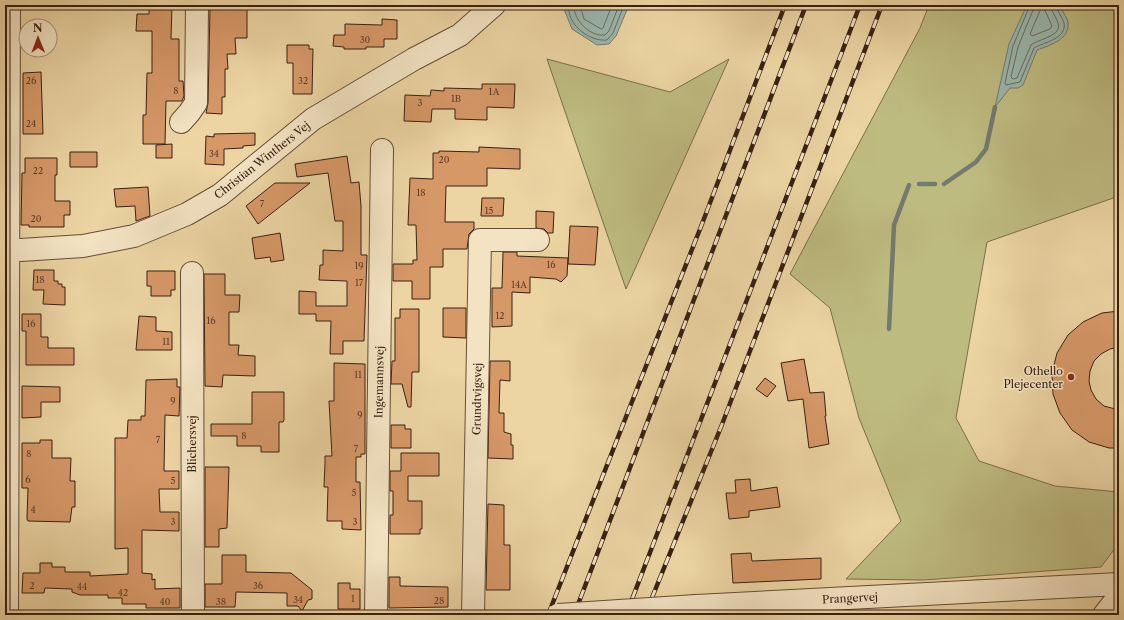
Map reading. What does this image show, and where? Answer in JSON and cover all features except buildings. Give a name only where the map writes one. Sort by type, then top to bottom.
[{"type":"street","points":[[7,615],[9,5]]},
{"type":"street","points":[[181,122],[196,103],[197,5]]},
{"type":"street","name":"Christian Winthers Vej","points":[[7,251],[83,246],[134,236],[187,214],[220,195],[313,119],[414,59],[460,35],[494,5]]},
{"type":"street","name":"Ingemannsvej","points":[[376,615],[382,150]]},
{"type":"street","name":"Grundtvigsvej","points":[[473,615],[480,240],[538,240]]},
{"type":"street","name":"Blichersvej","points":[[192,273],[193,615]]},
{"type":"street","name":"Prangervej","points":[[558,615],[696,606],[782,608],[1003,590],[1119,584]]},
{"type":"street","points":[[1104,615],[1119,596]]},
{"type":"shaded area","points":[[929,5],[1119,5],[1119,196],[987,242],[956,418],[979,461],[1055,486],[1119,492],[1119,543],[1101,567],[924,580],[846,579],[901,521],[859,418],[830,308],[790,274],[920,28]]},
{"type":"shaded area","points":[[547,59],[670,92],[729,59],[626,289]]},
{"type":"water","points":[[565,5],[629,5],[616,36],[609,44],[597,45],[572,29],[564,9]]},
{"type":"water","points":[[1027,5],[1060,5],[1068,22],[1068,28],[1066,33],[1058,41],[1037,50],[1023,85],[1018,88],[1010,88],[995,107],[1009,44]]},
{"type":"waterway","points":[[944,184],[976,162],[986,149],[995,107]]},
{"type":"waterway","points":[[919,184],[935,184]]},
{"type":"waterway","points":[[889,329],[894,225],[909,185]]},
{"type":"railway","points":[[548,615],[702,224],[785,5]]},
{"type":"railway","points":[[574,615],[806,5]]},
{"type":"railway","points":[[626,615],[860,5]]},
{"type":"railway","points":[[645,615],[721,427],[882,5]]},
{"type":"place","name":"Othello Plejecenter","points":[[1071,377]]}]
